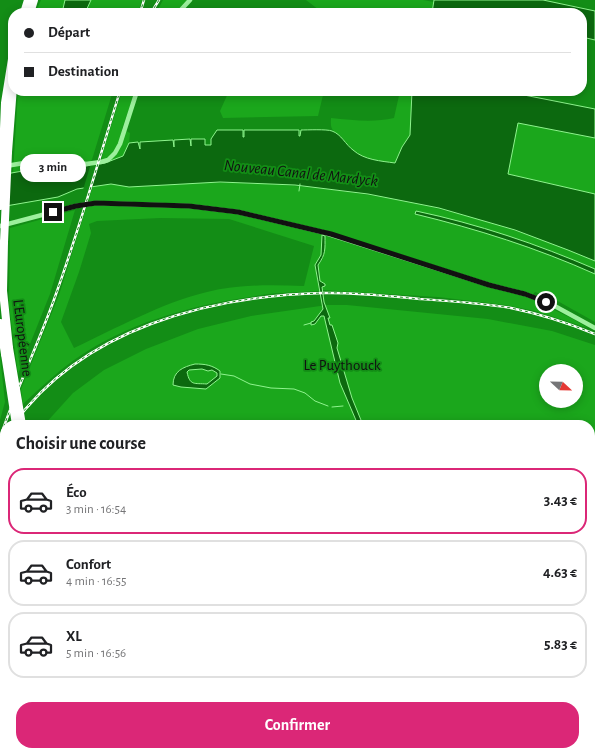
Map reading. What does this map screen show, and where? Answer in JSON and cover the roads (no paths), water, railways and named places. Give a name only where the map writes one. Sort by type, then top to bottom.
[{"type":"highway","name":"L'Européenne","points":[[8,84],[5,103],[3,292],[7,351],[15,420]]},
{"type":"highway","name":"L'Européenne","points":[[0,206],[12,96]]},
{"type":"highway","name":"L'Européenne","points":[[0,323],[21,420]]},
{"type":"street","points":[[183,8],[190,0]]},
{"type":"street","points":[[0,167],[54,158],[83,164],[104,162],[112,157],[117,151],[128,123],[136,96]]},
{"type":"street","points":[[0,226],[74,206],[96,203],[189,206],[238,212],[322,232],[489,285],[525,294],[554,305],[595,328]]},
{"type":"water","points":[[65,0],[91,0],[87,8],[63,8]]},
{"type":"water","points":[[434,0],[543,0],[581,8],[433,8]]},
{"type":"water","points":[[587,9],[595,11],[595,40],[587,38]]},
{"type":"water","name":"Nouveau Canal de Mardyck","points":[[412,96],[529,96],[595,109],[595,138],[518,123],[508,174],[595,194],[595,261],[515,230],[439,208],[368,194],[295,185],[220,182],[129,187],[111,184],[77,189],[58,197],[0,207],[0,175],[57,165],[73,168],[105,163],[123,156],[129,143],[138,142],[140,149],[140,142],[173,140],[174,147],[174,140],[190,139],[191,146],[191,139],[205,139],[205,145],[211,145],[211,139],[217,130],[243,130],[244,137],[244,130],[299,130],[300,136],[301,130],[329,130],[335,132],[350,148],[362,156],[373,160],[395,163],[402,147],[410,135]]},
{"type":"water","points":[[416,211],[485,228],[529,243],[595,269],[595,274],[506,240],[415,214]]},
{"type":"water","points":[[322,235],[325,236],[325,244],[322,258],[318,265],[320,281],[325,284],[325,286],[322,287],[324,302],[330,318],[328,318],[330,325],[332,325],[338,343],[337,348],[352,398],[361,420],[356,420],[340,383],[324,316],[321,316],[315,324],[311,325],[311,322],[314,321],[323,309],[315,265],[321,255]]},
{"type":"water","points":[[202,364],[214,367],[220,371],[220,378],[206,389],[173,385],[173,380],[177,373],[183,368],[191,365]],"holes":[[[202,369],[208,371],[212,370],[217,373],[217,376],[207,384],[191,382],[187,372],[189,370]]]},
{"type":"waterway","name":"Nouveau Canal de Mardyck","points":[[299,191],[300,184]]},
{"type":"waterway","points":[[304,325],[311,323]]},
{"type":"waterway","points":[[221,374],[234,376],[250,384],[271,388],[294,389],[305,393],[315,401],[328,406]]},
{"type":"waterway","points":[[332,407],[343,406]]},
{"type":"railway","points":[[142,8],[144,0]]},
{"type":"railway","points":[[154,8],[159,0]]},
{"type":"railway","points":[[6,420],[65,269],[118,96]]},
{"type":"railway","points":[[17,420],[42,392],[75,364],[112,341],[152,324],[193,311],[236,301],[280,296],[347,293],[466,302],[522,310],[554,319],[595,334]]},
{"type":"park label","name":"Le Puythouck","points":[[342,365]]}]
